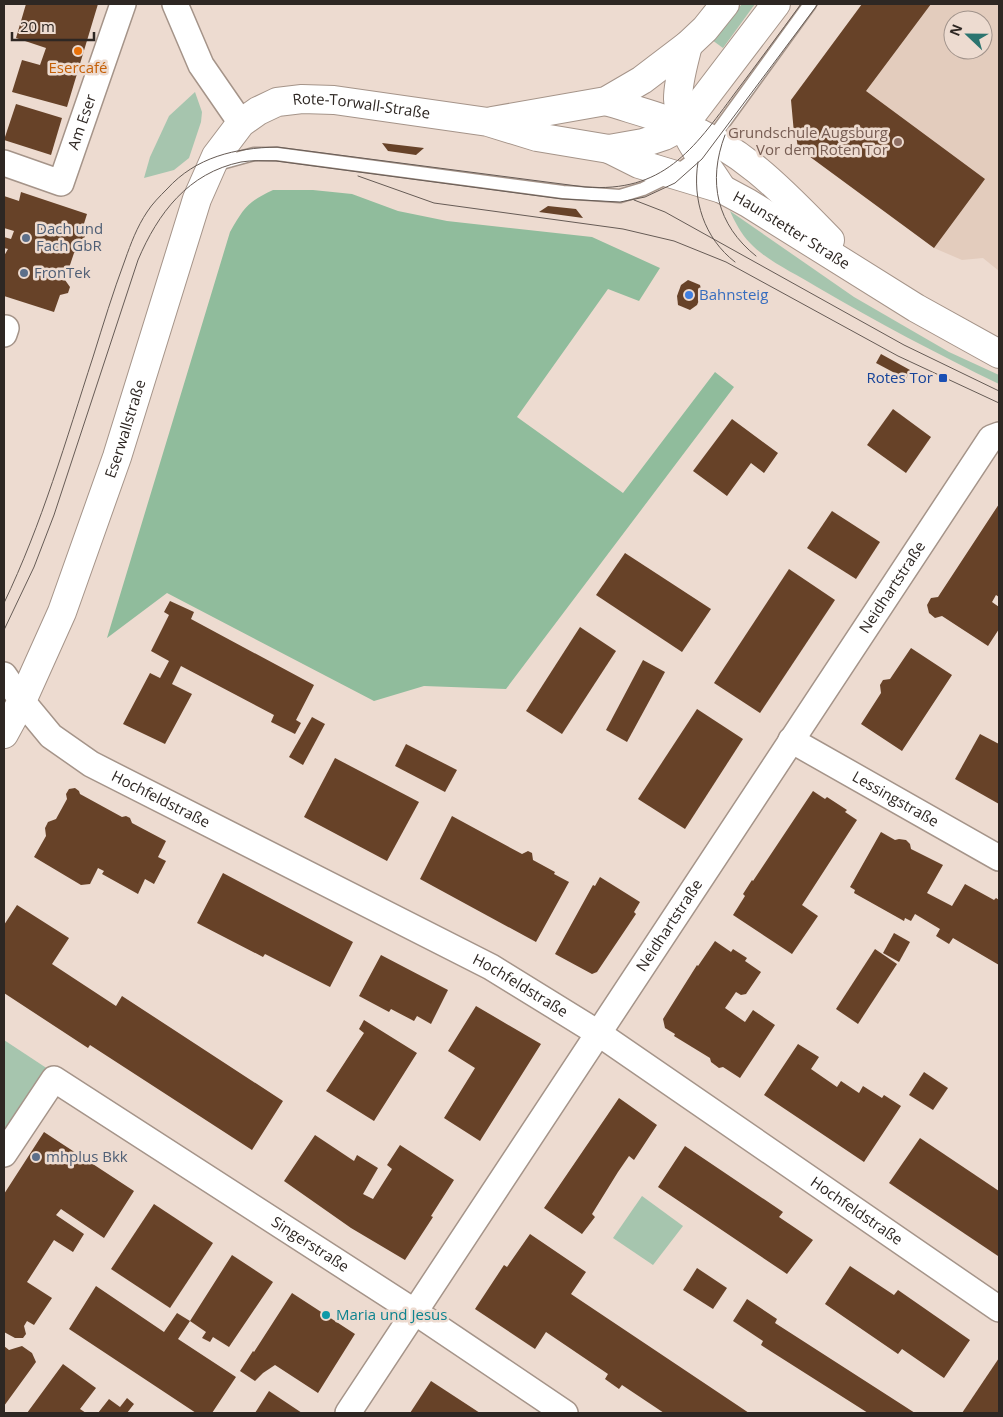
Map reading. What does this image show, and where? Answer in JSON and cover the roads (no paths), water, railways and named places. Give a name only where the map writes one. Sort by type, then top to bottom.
[{"type":"main road","name":"Rote-Torwall-Straße","points":[[488,122],[606,101],[642,80],[688,45],[705,29],[725,4]]},
{"type":"main road","name":"Rote-Torwall-Straße","points":[[241,123],[258,111],[277,102],[302,99],[334,100],[488,122],[536,137],[609,149],[644,143],[664,136],[683,126],[776,4]]},
{"type":"main road","points":[[683,126],[678,100],[688,45]]},
{"type":"main road","name":"Rote-Torwall-Straße","points":[[606,101],[683,126]]},
{"type":"main road","name":"Eserwallstraße","points":[[4,734],[22,701],[65,603],[117,457],[197,200],[216,156],[241,123]]},
{"type":"main road","name":"Haunstetter Straße","points":[[683,126],[705,146],[744,159],[772,181],[861,272]]},
{"type":"main road","name":"Haunstetter Straße","points":[[705,146],[722,190]]},
{"type":"main road","name":"Haunstetter Straße","points":[[609,149],[639,164],[722,190],[769,215],[916,308],[999,354]]},
{"type":"street","name":"Am Eser","points":[[4,163],[61,183],[123,4]]},
{"type":"street","points":[[175,4],[202,65],[241,123]]},
{"type":"street","name":"Neidhartstraße","points":[[348,1413],[791,740],[995,436]]},
{"type":"street","name":"Hochfeldstraße","points":[[4,675],[22,701],[51,736],[90,764],[491,967],[598,1033],[999,1309]]},
{"type":"street","name":"Lessingstraße","points":[[791,740],[999,858]]},
{"type":"street","name":"Singerstraße","points":[[4,1154],[54,1079],[415,1312],[566,1413]]},
{"type":"lane","points":[[212,166],[254,154],[277,154],[563,192],[620,196],[644,189],[674,174],[705,146],[810,4]]},
{"type":"tram line","points":[[4,603],[42,512],[112,296],[132,241],[149,209],[178,178],[203,162],[217,156],[246,149],[277,147],[585,187],[612,187],[635,183],[656,175],[674,164],[705,133],[801,4]]},
{"type":"tram line","points":[[4,630],[34,567],[54,515],[138,260],[155,226],[165,211],[190,185],[222,167],[241,162],[276,161],[562,199],[620,202],[645,197],[675,183],[702,159],[818,4]]},
{"type":"tram line","points":[[725,135],[717,169],[719,202],[732,231],[756,256]]},
{"type":"tram line","points":[[698,162],[697,190],[703,217],[715,242],[735,262]]},
{"type":"tram line","points":[[358,176],[434,203],[623,229],[674,241],[726,262],[898,356],[999,403]]},
{"type":"tram line","points":[[634,200],[665,212],[904,345],[999,391]]},
{"type":"place","name":"Esercafé","points":[[78,51]]},
{"type":"place","name":"Grundschule Augsburg Vor dem Roten Tor","points":[[898,142]]},
{"type":"place","name":"Dach und Fach GbR","points":[[26,238]]},
{"type":"place","name":"FronTek","points":[[24,273]]},
{"type":"place","name":"Bahnsteig","points":[[689,295]]},
{"type":"place","name":"Rotes Tor","points":[[943,378]]},
{"type":"place","name":"mhplus Bkk","points":[[36,1157]]},
{"type":"place","name":"Maria und Jesus","points":[[326,1315]]}]
